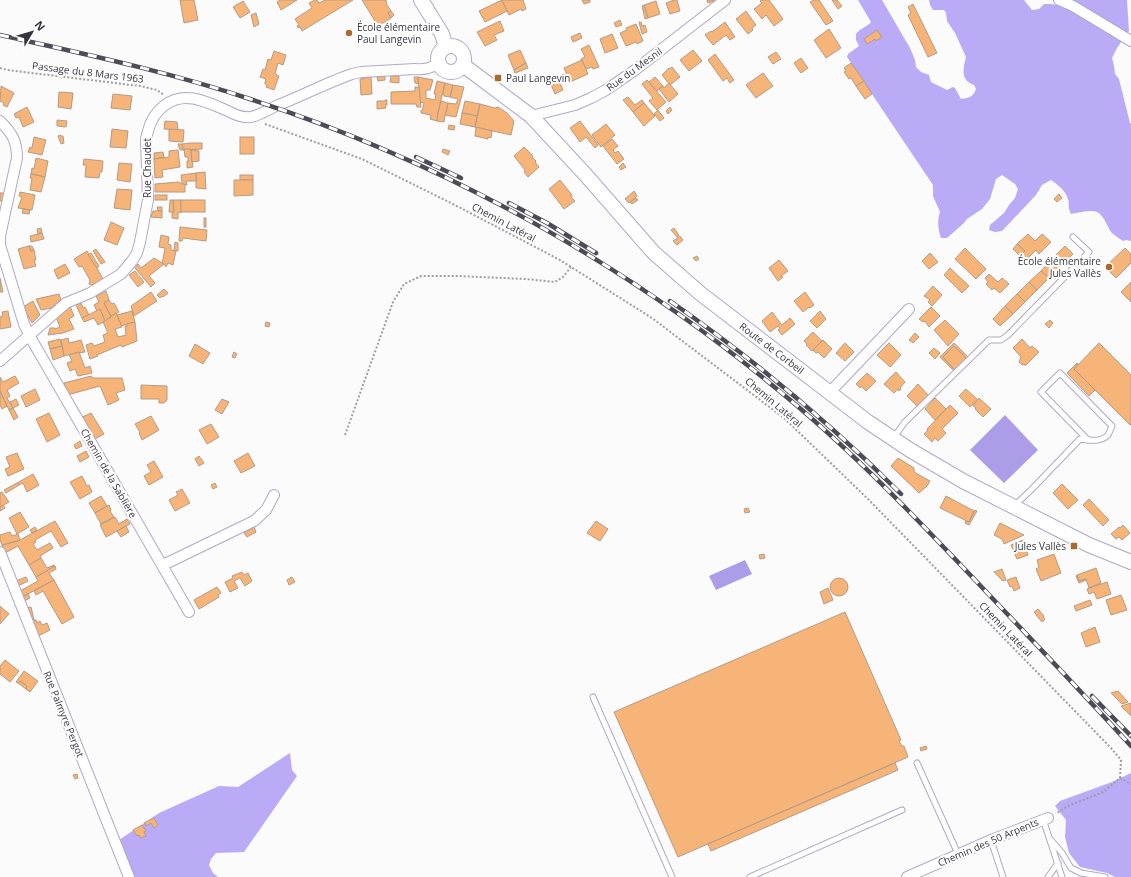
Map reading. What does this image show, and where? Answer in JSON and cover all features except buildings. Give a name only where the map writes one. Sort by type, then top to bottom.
[{"type":"main road","points":[[421,0],[442,34],[446,47]]},
{"type":"main road","points":[[454,46],[461,50],[464,58],[463,66],[456,71],[448,72],[444,70],[439,63],[439,56],[446,47],[454,46]]},
{"type":"main road","name":"Route de Corbeil","points":[[463,66],[531,116],[584,173],[654,253],[701,294],[868,422],[892,439],[963,481],[1088,544],[1131,562]]},
{"type":"street","name":"Rue du Mesnil","points":[[531,116],[575,105],[606,90],[635,70],[725,0]]},
{"type":"street","points":[[1059,0],[1073,6],[1131,41]]},
{"type":"street","points":[[170,101],[188,98],[196,99],[237,116],[249,117],[258,115],[352,74],[369,71],[424,70],[439,63]]},
{"type":"street","name":"Rue Chaudet","points":[[0,361],[66,303],[90,292],[121,274],[132,261],[137,253],[140,242],[148,200],[146,139],[149,125],[157,112],[170,101]]},
{"type":"street","name":"Chemin de la Sablière","points":[[0,121],[10,131],[17,149],[17,158],[0,236],[0,245],[24,324],[189,612]]},
{"type":"street","points":[[830,392],[909,309]]},
{"type":"street","points":[[163,565],[254,521],[266,510],[274,494]]},
{"type":"street","name":"Rue Palmyre Pergot","points":[[0,552],[129,877]]},
{"type":"street","name":"Chemin des 50 Arpents","points":[[907,877],[923,874],[958,854],[1045,818]]},
{"type":"lane","points":[[892,439],[906,422],[989,340],[1001,340],[1008,335],[1089,252],[1074,237]]},
{"type":"lane","points":[[1014,506],[1080,439],[1088,440],[1097,441],[1108,435],[1112,426],[1060,373],[1041,392],[1088,440]]},
{"type":"lane","points":[[594,697],[672,877]]},
{"type":"lane","points":[[917,763],[958,854]]},
{"type":"lane","points":[[750,877],[902,810]]},
{"type":"lane","points":[[1045,818],[1062,877]]},
{"type":"lane","points":[[1050,839],[1062,853],[1071,868],[1080,873],[1105,877]]},
{"type":"lane","points":[[991,840],[1003,877]]},
{"type":"lane","points":[[1048,877],[1058,863]]},
{"type":"path","name":"Passage du 8 Mars 1963","points":[[0,68],[6,70],[140,86],[157,90],[170,101]]},
{"type":"path","name":"Chemin Latéral","points":[[249,117],[362,159],[451,203],[571,267],[652,318],[784,418],[868,499],[1111,748],[1121,760],[1120,778]]},
{"type":"path","points":[[345,435],[393,302],[404,284],[421,276],[526,279],[554,282],[563,277],[571,267]]},
{"type":"path","points":[[1045,818],[1068,806],[1103,792],[1120,778],[1131,784]]},
{"type":"shaded area","points":[[858,0],[882,0],[910,48],[916,67],[921,72],[929,75],[931,82],[947,90],[953,87],[955,88],[961,99],[970,97],[974,94],[976,89],[974,85],[966,80],[964,74],[966,57],[955,33],[947,21],[946,13],[944,10],[933,10],[929,0],[1024,0],[1032,10],[1039,9],[1044,4],[1064,6],[1068,9],[1067,0],[1127,0],[1129,31],[1112,58],[1115,74],[1119,79],[1131,124],[1131,241],[1123,241],[1113,234],[1101,215],[1095,211],[1071,214],[1068,199],[1065,193],[1051,180],[1042,185],[1036,195],[1002,231],[995,232],[989,230],[990,225],[1004,213],[1015,198],[1018,189],[1015,184],[1002,175],[996,179],[990,199],[982,209],[967,219],[947,238],[941,238],[938,225],[940,212],[933,196],[933,185],[847,57],[848,54],[859,46],[856,40],[856,34],[859,30],[871,22]]},
{"type":"shaded area","points":[[1005,415],[1038,450],[1004,483],[970,450]]},
{"type":"shaded area","points":[[745,560],[752,574],[716,590],[709,576]]},
{"type":"shaded area","points":[[290,753],[292,770],[297,776],[244,852],[216,853],[211,859],[209,865],[213,873],[218,877],[134,877],[119,840],[159,813],[219,786],[238,787]]},
{"type":"shaded area","points":[[1131,773],[1131,877],[1115,877],[1107,873],[1080,867],[1069,853],[1065,837],[1066,820],[1055,806],[1060,801],[1112,782]]},
{"type":"railway","points":[[0,35],[127,64],[190,81],[253,100],[326,126],[397,155],[467,188],[535,224],[601,263],[666,305],[729,351],[814,420],[885,487],[931,534],[1131,746]]},
{"type":"railway","points":[[416,157],[461,178]]},
{"type":"railway","points":[[509,203],[547,223],[596,253]]},
{"type":"railway","points":[[670,301],[731,345],[790,392],[901,494]]},
{"type":"railway","points":[[1092,696],[1131,736]]},
{"type":"place","name":"École élémentaire Paul Langevin","points":[[349,33]]},
{"type":"place","name":"Paul Langevin","points":[[498,78]]},
{"type":"place","name":"École élémentaire Jules Vallès","points":[[1109,267]]},
{"type":"place","name":"Jules Vallès","points":[[1074,546]]}]
